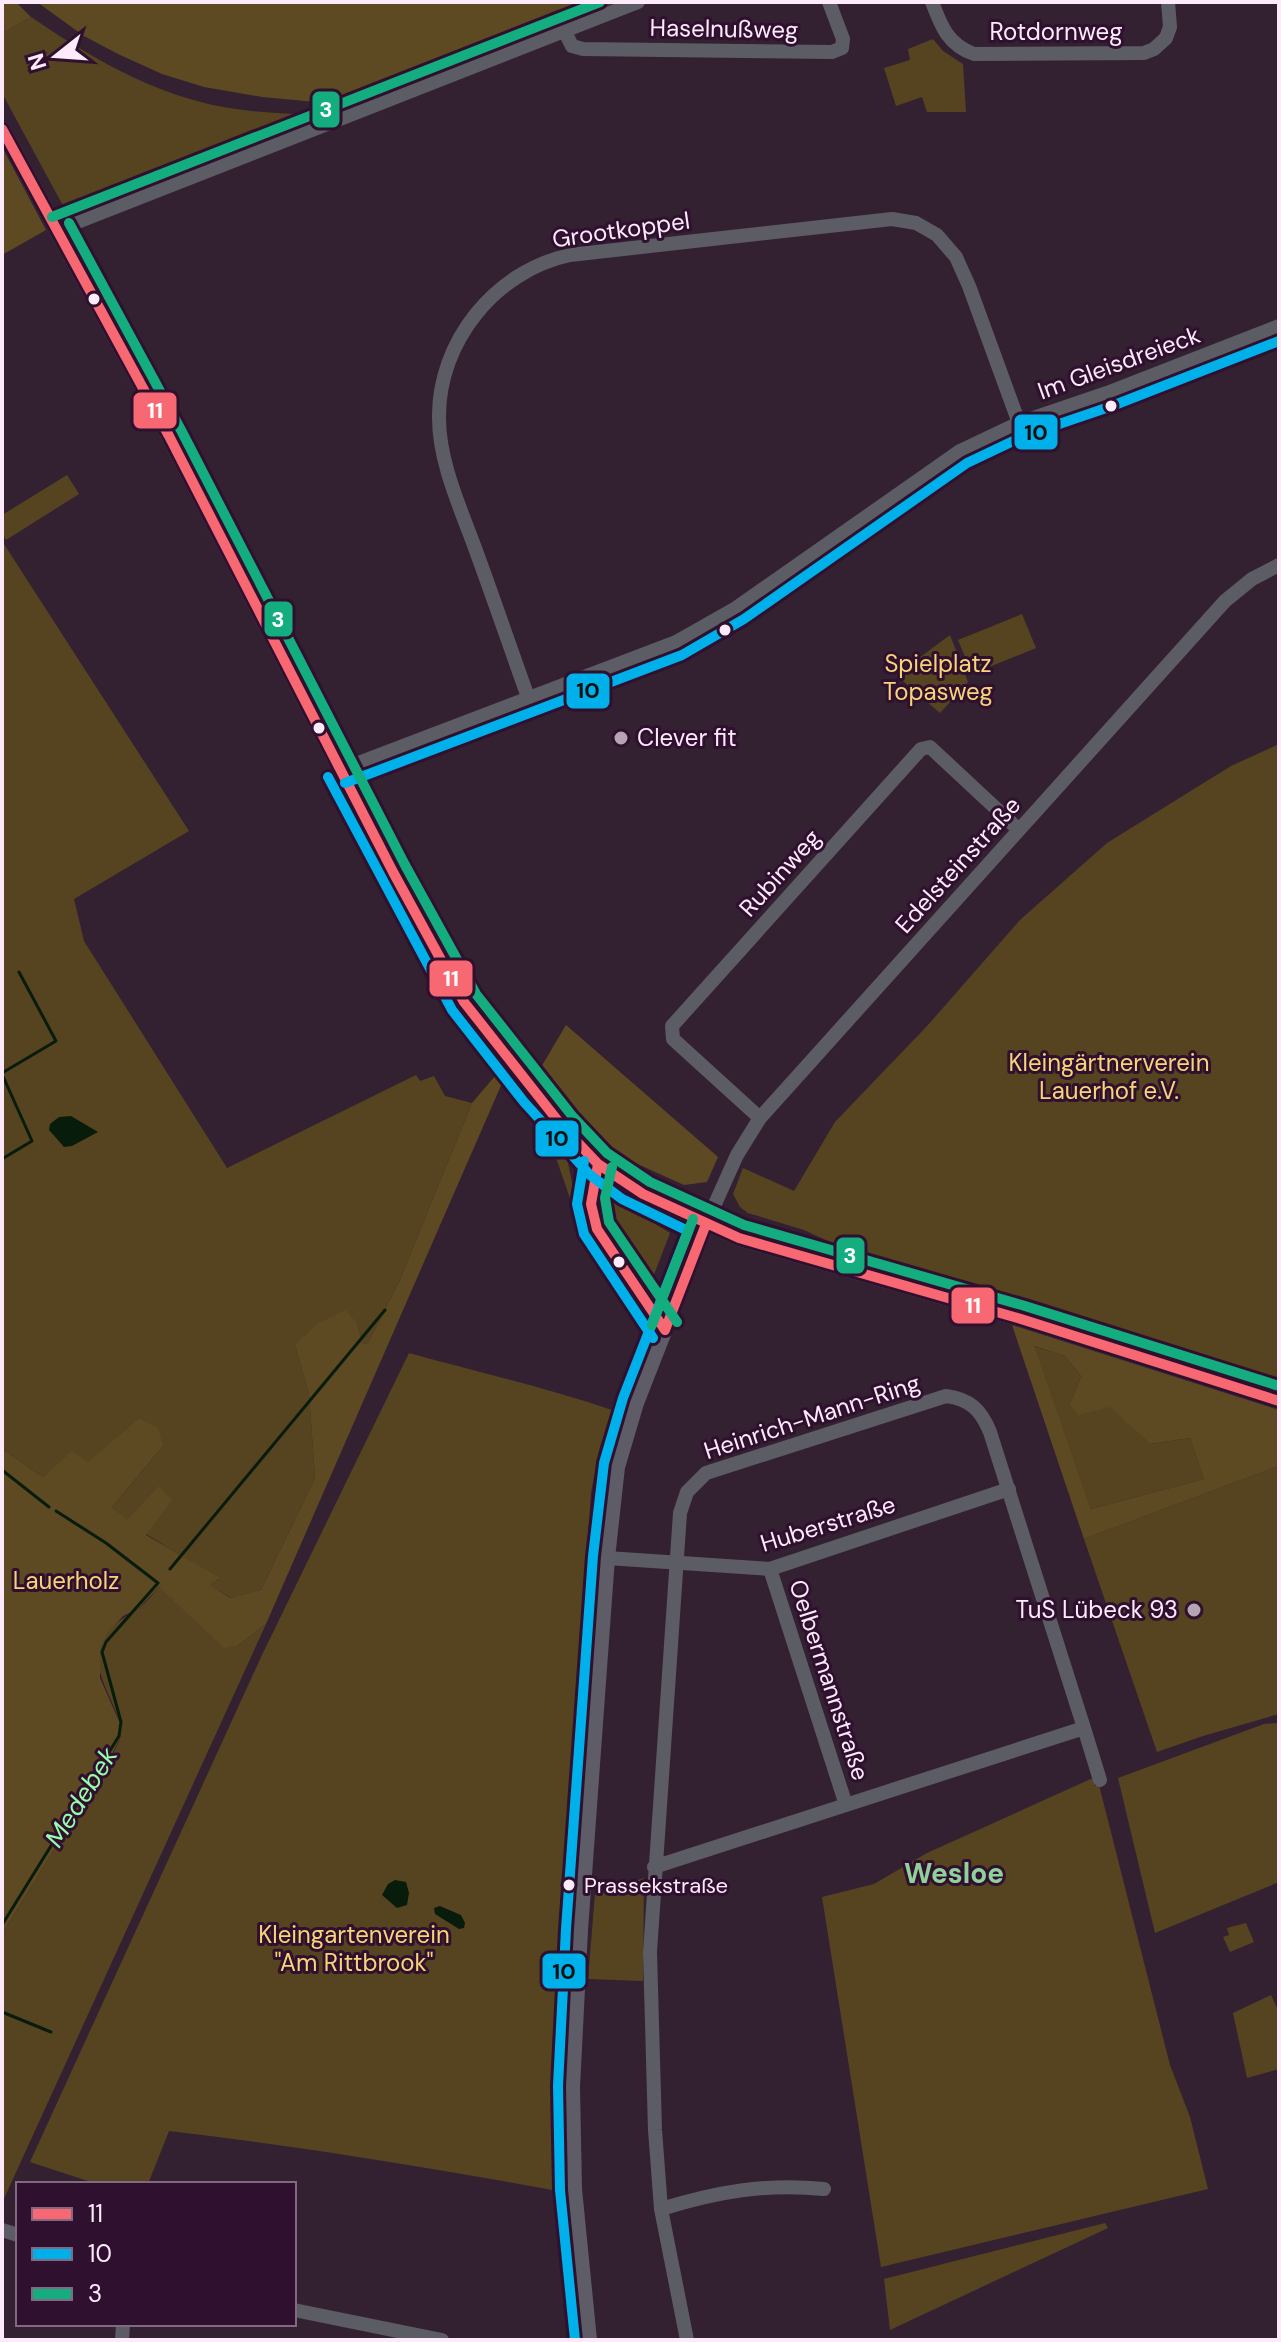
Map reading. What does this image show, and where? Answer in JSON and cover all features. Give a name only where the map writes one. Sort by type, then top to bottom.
[{"type":"main road","points":[[2,129],[169,436],[340,770],[464,1002],[535,1093],[598,1164],[629,1187],[739,1238],[1021,1319],[1279,1401]]},
{"type":"main road","points":[[589,2340],[574,2189],[572,2087],[579,1944],[607,1558],[617,1467],[636,1403],[706,1224]]},
{"type":"street","points":[[57,230],[638,2]]},
{"type":"street","name":"Haselnußweg","points":[[565,32],[572,46],[583,49],[832,52],[842,48],[843,39],[829,2]]},
{"type":"street","name":"Rotdornweg","points":[[932,2],[946,35],[960,49],[974,54],[1114,55],[1144,53],[1161,43],[1170,27],[1168,2]]},
{"type":"street","name":"Grootkoppel","points":[[528,697],[453,485],[439,420],[443,378],[460,337],[485,302],[528,271],[570,255],[905,219],[937,235],[956,257],[1019,423]]},
{"type":"street","name":"Im Gleisdreieck","points":[[340,770],[654,651],[715,622],[960,451],[1019,423],[1107,393],[1279,326]]},
{"type":"street","name":"Edelsteinstraße","points":[[706,1224],[737,1155],[760,1118],[1225,601],[1252,579],[1279,565]]},
{"type":"street","name":"Rubinweg","points":[[760,1118],[673,1039],[672,1026],[921,749],[930,747],[1019,830]]},
{"type":"street","name":"Heinrich-Mann-Ring","points":[[676,1564],[680,1513],[687,1492],[706,1473],[946,1396],[961,1397],[977,1407],[985,1418],[1100,1780]]},
{"type":"street","name":"Huberstraße","points":[[607,1558],[770,1569],[1009,1489]]},
{"type":"street","points":[[676,1564],[650,1952],[655,2130],[661,2209],[687,2340]]},
{"type":"street","name":"Oelbermannstraße","points":[[770,1569],[846,1805]]},
{"type":"street","points":[[654,1867],[1084,1728]]},
{"type":"street","points":[[661,2209],[707,2195],[750,2188],[790,2186],[824,2189]]},
{"type":"street","points":[[296,2310],[442,2340]]},
{"type":"green space","points":[[2,2],[16,2],[31,17],[2,33]]},
{"type":"green space","points":[[37,2],[616,2],[358,106],[262,97],[204,87],[162,74],[84,36]]},
{"type":"green space","points":[[31,17],[70,43],[153,86],[211,105],[315,115],[317,122],[72,215],[67,213],[2,93],[2,33]]},
{"type":"green space","points":[[933,39],[943,51],[963,64],[966,112],[927,112],[922,97],[896,106],[884,68],[910,60],[908,49]]},
{"type":"green space","points":[[2,147],[46,230],[2,255]]},
{"type":"green space","points":[[67,475],[79,494],[6,540],[2,533],[2,515]]},
{"type":"green space","points":[[2,541],[189,831],[74,899],[84,941],[227,1168],[416,1075],[420,1081],[434,1076],[445,1096],[472,1103],[399,1282],[368,1343],[363,1344],[357,1323],[295,1345],[309,1394],[315,1478],[261,1590],[231,1598],[209,1585],[219,1579],[146,1534],[157,1487],[127,1521],[112,1507],[163,1446],[139,1418],[88,1463],[72,1452],[43,1477],[2,1449]]},
{"type":"green space","points":[[1022,614],[1036,648],[972,674],[958,640]]},
{"type":"green space","name":"Spielplatz Topasweg","points":[[950,635],[968,682],[940,713],[896,675]]},
{"type":"green space","name":"Kleingärtnerverein Lauerhof e.V.","points":[[1279,744],[1279,1388],[1088,1329],[830,1242],[804,1230],[748,1213],[740,1207],[733,1194],[743,1168],[794,1191],[835,1122],[928,1025],[1020,920],[1107,843],[1231,766]]},
{"type":"green space","points":[[566,1025],[718,1157],[707,1182],[684,1185],[622,1157],[584,1128],[537,1074]]},
{"type":"green space","name":"Lauerholz","points":[[501,1069],[503,1081],[266,1624],[237,1646],[224,1648],[159,1587],[138,1609],[123,1616],[107,1633],[100,1648],[100,1678],[122,1728],[120,1738],[106,1766],[2,1934],[2,1449],[43,1477],[72,1451],[88,1462],[139,1418],[158,1428],[163,1446],[112,1507],[127,1520],[158,1486],[172,1500],[146,1535],[220,1578],[210,1585],[230,1598],[261,1590],[315,1478],[309,1394],[295,1345],[317,1324],[345,1310],[357,1323],[363,1344],[368,1343],[399,1282],[472,1103]]},
{"type":"green space","points":[[558,1140],[567,1158],[579,1217],[552,1146]]},
{"type":"green space","points":[[610,1195],[670,1233],[650,1285],[643,1282],[597,1214],[599,1200]]},
{"type":"green space","points":[[1012,1325],[1279,1410],[1279,1466],[1084,1539]],"holes":[[[1034,1346],[1065,1356],[1081,1376],[1070,1404],[1078,1415],[1110,1407],[1150,1444],[1190,1438],[1204,1479],[1091,1509]]]},
{"type":"green space","points":[[1033,1346],[1065,1356],[1081,1376],[1070,1404],[1111,1407],[1150,1444],[1190,1438],[1204,1479],[1091,1509]]},
{"type":"green space","name":"Kleingartenverein \"Am Rittbrook\"","points":[[409,1353],[612,1410],[599,1450],[591,1493],[551,2086],[558,2191],[364,2158],[169,2131],[149,2182],[91,2182],[30,2162],[262,1655]]},
{"type":"green space","name":"TuS Lübeck 93","points":[[1279,1466],[1279,1714],[1157,1752],[1084,1539]]},
{"type":"green space","points":[[159,1587],[237,1646],[266,1624],[2,2203],[2,1934],[119,1741],[120,1725],[100,1673],[100,1645],[111,1627],[141,1607]]},
{"type":"green space","points":[[1279,1723],[1279,1882],[1155,1933],[1118,1778],[1264,1724]]},
{"type":"green space","points":[[1093,1778],[1095,1786],[1099,1785],[1170,2065],[1190,2117],[1208,2189],[881,2267],[822,1897],[874,1884],[927,1853]]},
{"type":"green space","points":[[644,1878],[643,1981],[588,1979],[595,1894]]},
{"type":"green space","points":[[1246,1923],[1254,1942],[1230,1952],[1223,1937],[1229,1935],[1227,1928]]},
{"type":"green space","points":[[1271,1995],[1279,2012],[1279,2069],[1247,2078],[1233,2013]]},
{"type":"green space","points":[[1105,2223],[1108,2228],[890,2330],[884,2279]]},
{"type":"shaded area","points":[[71,1116],[98,1132],[64,1147],[49,1130],[50,1124],[59,1117]]},
{"type":"shaded area","points":[[395,1880],[406,1882],[409,1893],[407,1905],[397,1908],[382,1895],[388,1884]]},
{"type":"shaded area","points":[[440,1906],[461,1915],[464,1928],[459,1929],[435,1914],[434,1908]]},
{"type":"waterway","points":[[2,1073],[56,1041],[19,972]]},
{"type":"waterway","points":[[2,1074],[32,1141],[2,1159]]},
{"type":"waterway","name":"Medebek","points":[[170,1569],[385,1310]]},
{"type":"waterway","points":[[2,1470],[49,1507]]},
{"type":"waterway","name":"Medebek","points":[[2,1925],[119,1736],[121,1722],[102,1652],[106,1642],[158,1583],[106,1543],[56,1511]]},
{"type":"waterway","points":[[2,2012],[51,2032]]},
{"type":"transit line","name":"3","points":[[52,217],[600,2]]},
{"type":"transit line","name":"11","points":[[2,129],[169,436],[393,872],[464,1002],[562,1126],[598,1164],[643,1194],[739,1238],[1021,1319],[1279,1401]]},
{"type":"transit line","name":"3","points":[[69,223],[181,430],[405,865],[476,994],[573,1117],[607,1153],[650,1182],[744,1225],[1025,1306],[1279,1386]]},
{"type":"transit line","name":"10","points":[[345,783],[682,655],[744,619],[967,463],[1024,436],[1112,406],[1279,341]]},
{"type":"transit line","name":"10","points":[[328,777],[452,1010],[524,1102],[590,1175],[622,1199],[688,1231],[623,1398],[604,1463],[593,1556],[558,2086],[560,2190],[575,2340]]},
{"type":"transit line","name":"10","points":[[584,1161],[577,1204],[584,1234],[653,1338]]},
{"type":"transit line","name":"11","points":[[598,1164],[591,1204],[597,1229],[665,1330]]},
{"type":"transit line","name":"3","points":[[612,1167],[605,1198],[609,1222],[677,1322]]},
{"type":"transit line","name":"3","points":[[652,1325],[693,1219]]},
{"type":"transit line","name":"11","points":[[665,1330],[706,1224]]},
{"type":"place","name":"Clever fit","points":[[621,738]]},
{"type":"place","name":"TuS Lübeck 93","points":[[1194,1610]]},
{"type":"place","name":"Prassekstraße","points":[[569,1885]]},
{"type":"district","name":"Wesloe","points":[[954,1873]]}]
